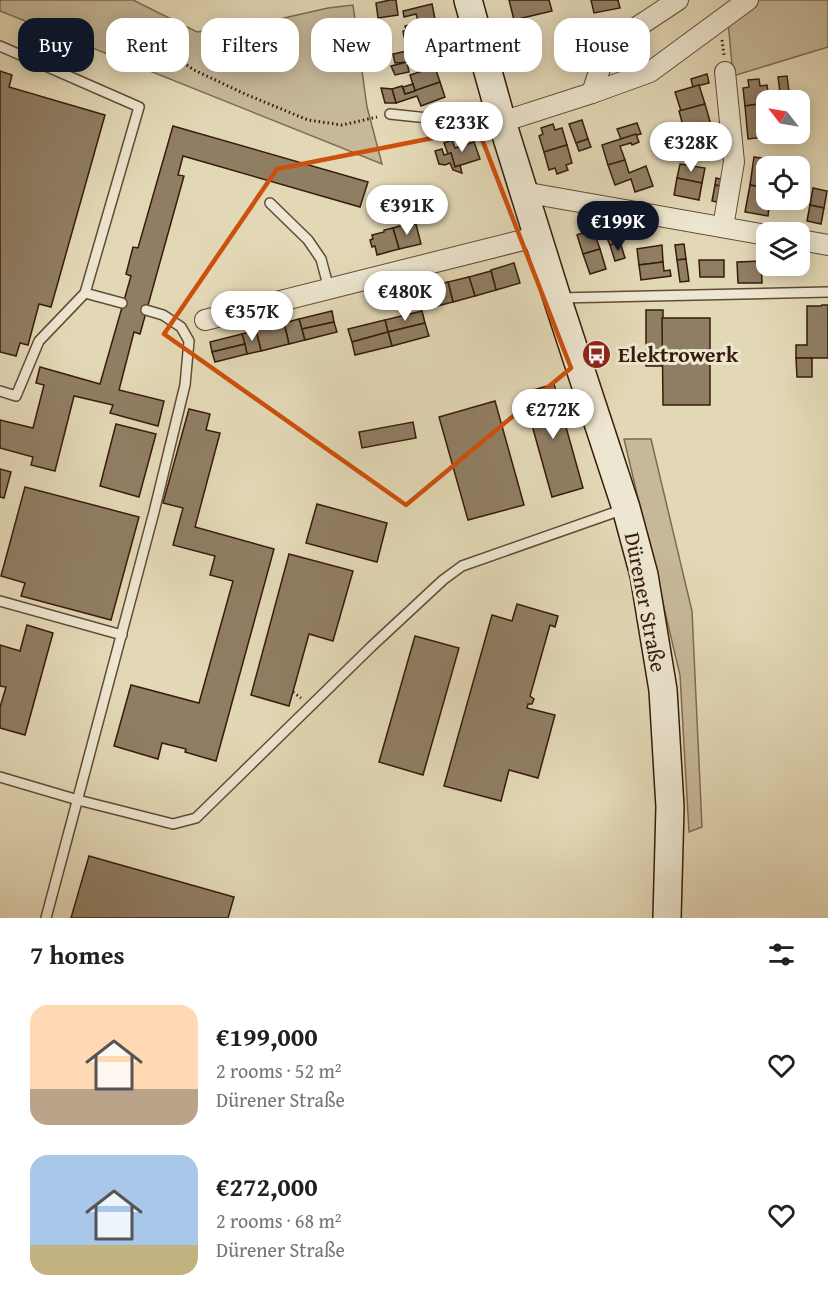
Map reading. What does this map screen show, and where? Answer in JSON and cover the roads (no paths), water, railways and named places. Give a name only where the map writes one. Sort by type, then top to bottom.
[{"type":"street","name":"Dürener Straße","points":[[468,0],[523,192],[626,508],[644,574],[663,690],[670,807],[667,918]]},
{"type":"street","points":[[592,93],[607,47],[678,0]]},
{"type":"street","points":[[502,122],[650,72],[748,0]]},
{"type":"street","points":[[723,227],[734,162],[725,72]]},
{"type":"street","points":[[523,192],[756,233]]},
{"type":"street","points":[[205,320],[539,236]]},
{"type":"street","points":[[810,242],[828,245]]},
{"type":"lane","points":[[0,46],[139,106],[85,293],[39,341],[16,396],[0,391]]},
{"type":"lane","points":[[390,114],[502,122]]},
{"type":"lane","points":[[270,203],[308,240],[321,259],[329,289]]},
{"type":"lane","points":[[557,298],[828,292]]},
{"type":"lane","points":[[85,293],[122,303]]},
{"type":"lane","points":[[46,918],[122,635],[185,385],[189,341],[180,327],[163,315],[146,310]]},
{"type":"lane","points":[[0,777],[173,824],[196,818],[372,646],[443,580],[462,566],[626,508]]},
{"type":"lane","points":[[0,601],[122,635]]},
{"type":"place","name":"Elektrowerk","points":[[597,354]]}]
